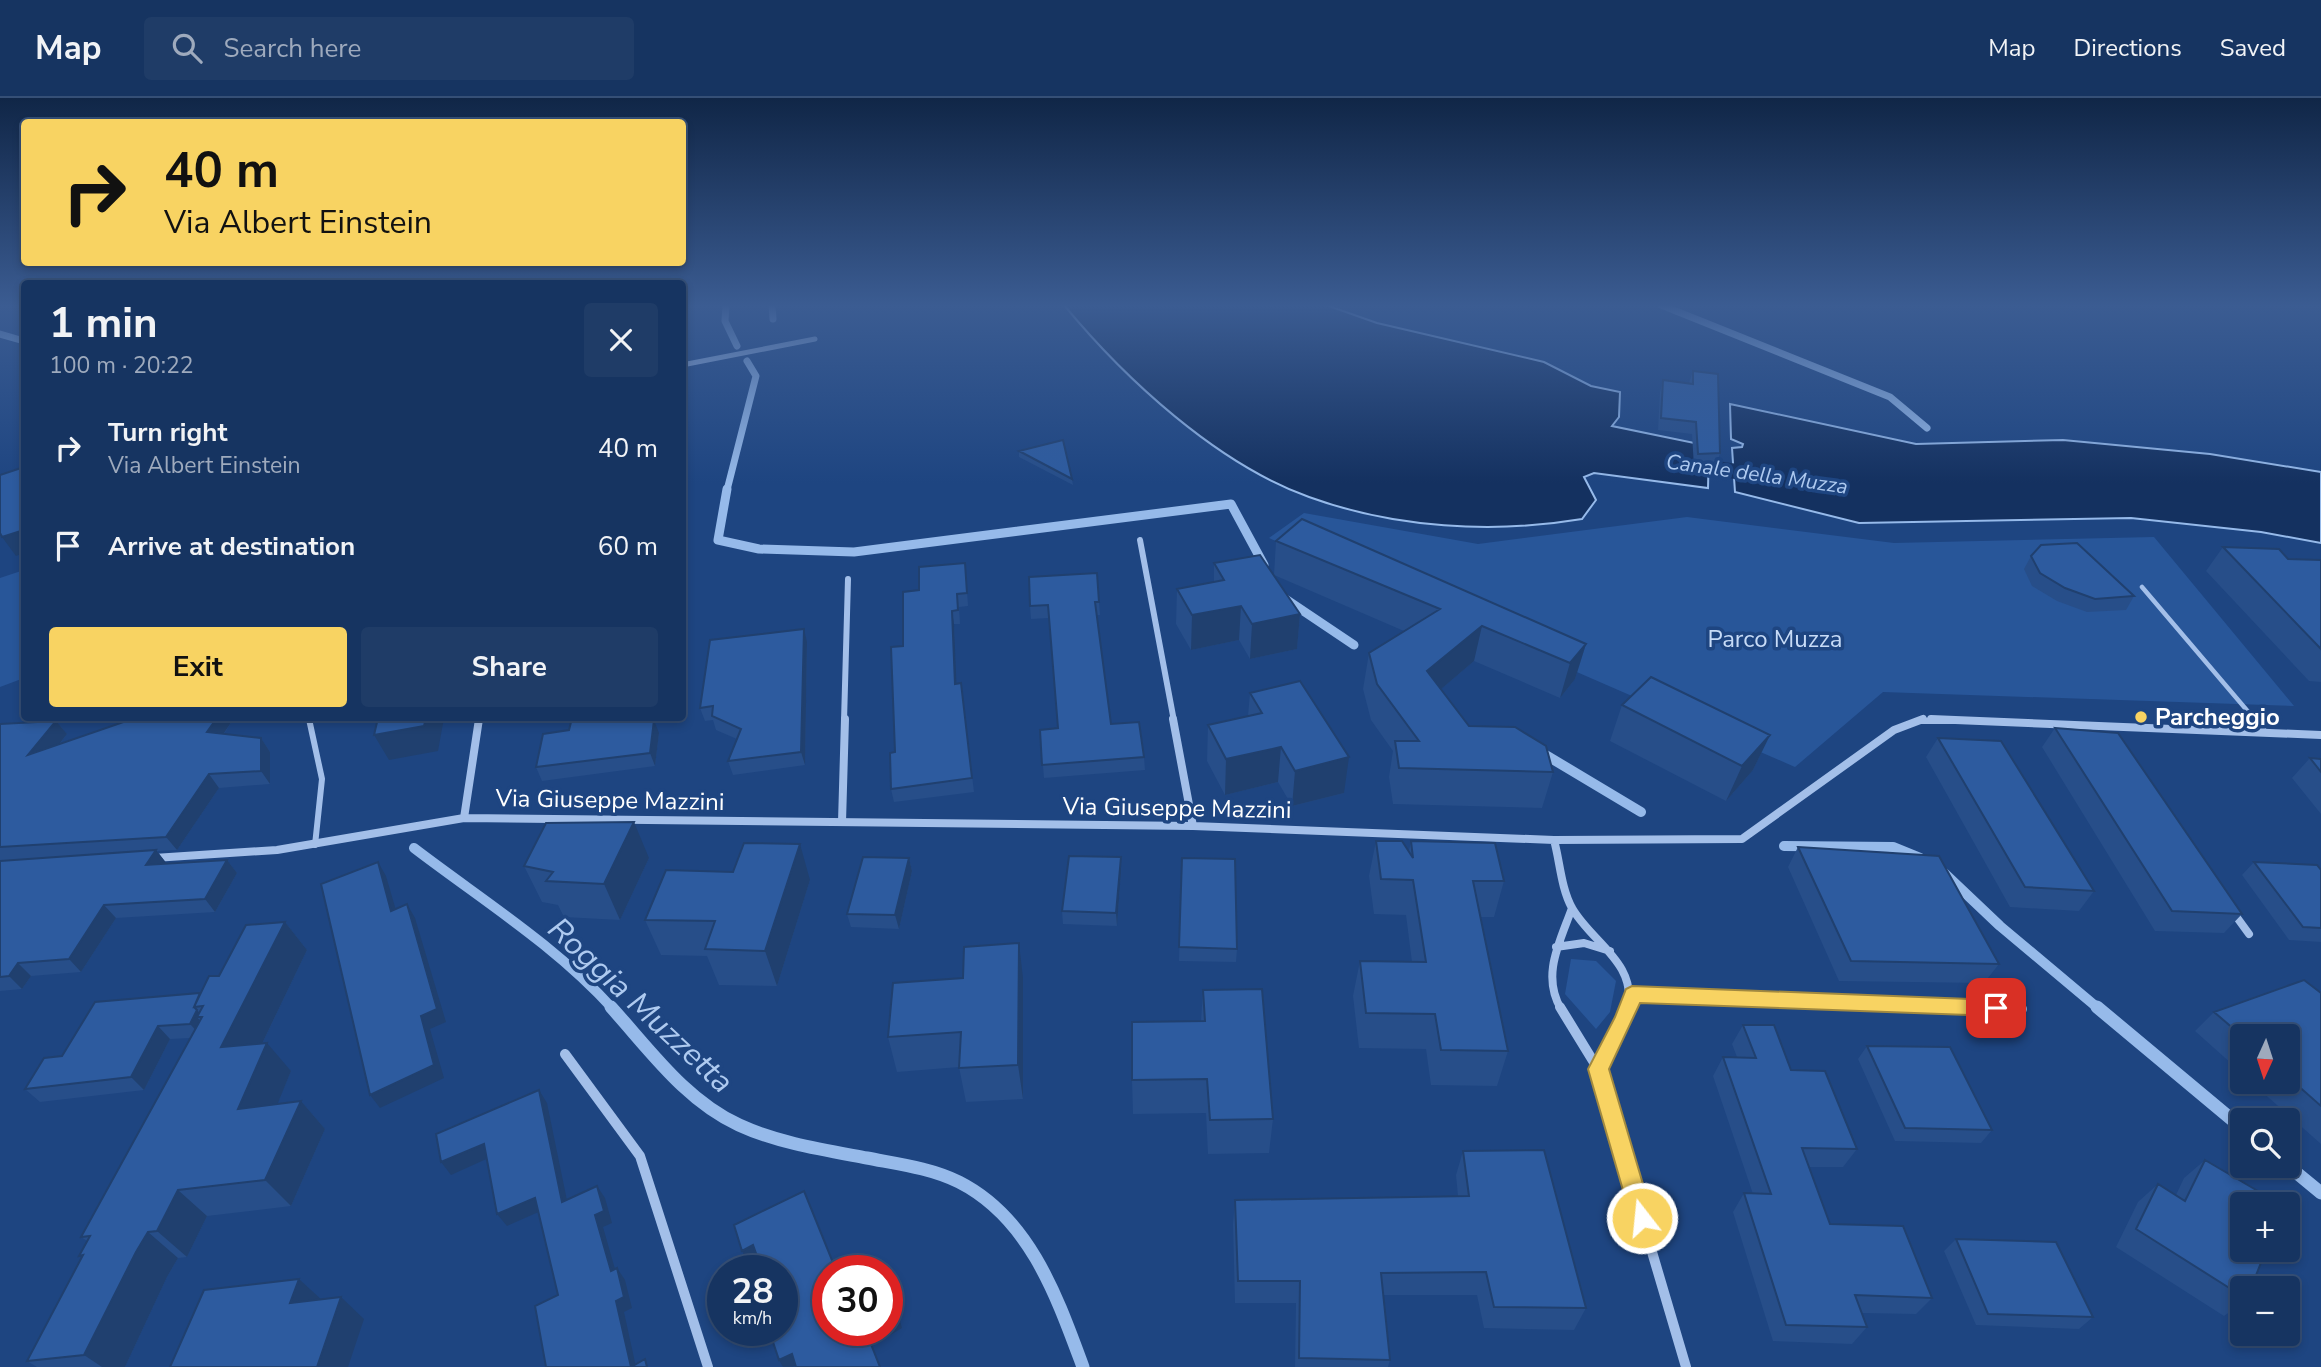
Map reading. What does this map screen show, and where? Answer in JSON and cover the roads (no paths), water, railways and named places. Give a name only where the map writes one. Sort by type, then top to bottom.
[{"type":"street","points":[[1140,540],[1193,826]]},
{"type":"street","points":[[842,822],[848,579]]},
{"type":"street","name":"Via Giuseppe Mazzini","points":[[148,858],[251,853],[315,845],[464,818],[1193,826],[1554,840],[1742,839],[1894,730],[1924,719],[2320,735]]},
{"type":"street","points":[[464,818],[478,721]]},
{"type":"street","points":[[2107,726],[2115,738]]},
{"type":"street","points":[[1554,840],[1572,908],[1611,951],[1627,976],[1632,994],[1625,1018],[1598,1069]]},
{"type":"street","points":[[2225,900],[2249,934]]},
{"type":"street","points":[[1572,908],[1551,967],[1553,995],[1598,1069],[1686,1367]]},
{"type":"street","points":[[1556,947],[1584,943],[1611,951]]},
{"type":"street","points":[[1632,994],[2022,1009]]},
{"type":"street","points":[[565,1054],[640,1156],[708,1367]]},
{"type":"lane","points":[[2142,587],[2265,732]]},
{"type":"lane","points":[[310,721],[322,779],[315,845]]},
{"type":"water","points":[[1117,364],[1548,364],[1591,386],[1620,392],[1619,417],[1612,426],[1709,446],[1708,488],[1594,473],[1584,477],[1596,500],[1582,519],[1548,524],[1479,527],[1409,522],[1341,507],[1275,482],[1207,441],[1144,390]]},
{"type":"water","points":[[1730,404],[1916,444],[2063,440],[2210,454],[2321,472],[2321,543],[2261,532],[2131,518],[1859,523],[1735,492],[1732,448],[1742,447],[1743,444],[1731,439]]},
{"type":"waterway","points":[[727,490],[756,376],[749,364]]},
{"type":"waterway","points":[[1808,364],[1890,397],[1927,428]]},
{"type":"waterway","name":"Canale della Muzza","points":[[1662,461],[1779,478]]},
{"type":"waterway","points":[[727,489],[718,540],[759,549],[854,552],[1231,504],[1264,565]]},
{"type":"waterway","points":[[1284,598],[1354,645]]},
{"type":"waterway","points":[[1539,751],[1641,812]]},
{"type":"waterway","points":[[1784,846],[1893,847],[1920,858]]},
{"type":"waterway","name":"Roggia Muzzetta","points":[[414,848],[567,964],[613,1009]]},
{"type":"waterway","points":[[1942,871],[2000,926],[2099,1009]]},
{"type":"waterway","name":"Roggia Muzzetta","points":[[611,1007],[685,1088],[720,1115],[739,1125],[769,1137],[937,1173],[984,1197],[1005,1216],[1038,1262],[1063,1314],[1083,1367]]},
{"type":"waterway","points":[[2097,1007],[2230,1118]]},
{"type":"waterway","points":[[2300,1176],[2321,1193]]},
{"type":"place","name":"Parcheggio","points":[[2141,717]]},
{"type":"park label","name":"Parco Muzza","points":[[1775,639]]}]
